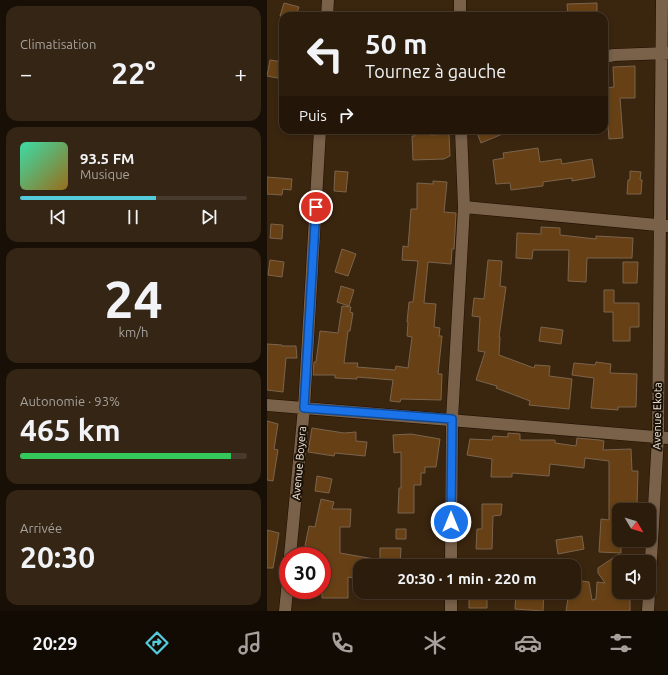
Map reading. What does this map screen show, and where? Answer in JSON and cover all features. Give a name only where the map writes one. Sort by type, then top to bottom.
[{"type":"street","points":[[327,12],[328,0]]},
{"type":"street","points":[[460,0],[460,12]]},
{"type":"street","name":"Avenue Ekota","points":[[649,611],[663,438],[665,52],[662,0]]},
{"type":"street","points":[[608,56],[665,52]]},
{"type":"street","name":"Avenue Boyera","points":[[291,547],[304,408],[320,134]]},
{"type":"street","points":[[451,559],[452,419],[464,207],[461,134]]},
{"type":"street","points":[[464,207],[664,225]]},
{"type":"street","points":[[267,405],[452,419],[663,438]]},
{"type":"street","points":[[285,611],[286,599]]},
{"type":"street","points":[[451,599],[451,611]]},
{"type":"building","points":[[284,3],[299,7],[297,12],[281,12]]},
{"type":"building","points":[[597,3],[597,12],[568,12],[567,4]]},
{"type":"building","points":[[270,60],[279,61],[279,78],[267,76]]},
{"type":"building","points":[[635,66],[635,98],[620,98],[623,138],[609,139],[608,88],[614,87],[613,67]]},
{"type":"building","points":[[415,134],[449,134],[450,156],[444,159],[413,160],[412,136],[415,136]]},
{"type":"building","points":[[478,134],[502,134],[481,143]]},
{"type":"building","points":[[538,148],[540,162],[561,159],[562,164],[592,159],[595,177],[572,181],[572,178],[543,182],[543,186],[511,190],[510,183],[496,184],[493,160],[504,158],[503,153]]},
{"type":"building","points":[[335,171],[348,172],[346,192],[334,191]]},
{"type":"building","points":[[630,171],[641,172],[641,194],[627,194]]},
{"type":"building","points":[[267,177],[292,179],[291,190],[283,189],[282,195],[267,194]]},
{"type":"building","points":[[433,181],[447,182],[444,212],[456,213],[454,249],[452,249],[451,264],[428,262],[424,303],[436,304],[434,327],[440,328],[439,336],[442,336],[438,374],[442,374],[441,400],[401,399],[400,402],[390,401],[393,380],[357,377],[357,379],[335,378],[335,375],[313,375],[320,331],[338,333],[342,306],[351,307],[350,312],[353,313],[350,331],[348,331],[344,363],[358,363],[357,367],[395,370],[396,366],[408,368],[412,337],[407,336],[407,322],[409,302],[413,302],[418,261],[402,260],[403,246],[408,247],[411,209],[417,209],[417,183],[433,184]]},
{"type":"building","points":[[271,224],[283,225],[282,239],[270,238]]},
{"type":"building","points":[[541,227],[560,228],[560,235],[596,239],[596,236],[633,238],[632,258],[587,258],[586,282],[568,281],[569,250],[533,250],[532,259],[516,258],[517,233],[541,234]]},
{"type":"building","points":[[342,249],[356,254],[348,276],[335,272]]},
{"type":"building","points":[[270,260],[284,262],[282,277],[268,275]]},
{"type":"building","points":[[488,260],[502,261],[500,286],[506,287],[499,337],[499,355],[534,368],[535,365],[550,366],[549,376],[572,379],[569,409],[529,405],[530,401],[496,388],[497,386],[476,380],[485,352],[478,351],[480,317],[472,316],[474,298],[484,299]]},
{"type":"building","points":[[623,262],[638,262],[637,283],[623,283]]},
{"type":"building","points":[[341,286],[354,290],[349,306],[337,302]]},
{"type":"building","points":[[604,290],[614,290],[614,303],[639,303],[639,327],[630,327],[630,341],[613,341],[613,312],[604,312]]},
{"type":"building","points":[[541,327],[563,330],[561,344],[539,341]]},
{"type":"building","points":[[267,344],[296,346],[297,358],[286,358],[283,392],[267,390]]},
{"type":"building","points":[[596,362],[611,364],[610,373],[637,374],[636,407],[618,407],[618,410],[591,408],[594,378],[572,375],[574,363],[595,365]]},
{"type":"building","points":[[267,421],[278,424],[274,449],[278,450],[273,481],[267,480]]},
{"type":"building","points":[[312,428],[344,433],[356,432],[356,441],[367,442],[365,456],[335,453],[334,456],[308,452]]},
{"type":"building","points":[[508,433],[520,434],[520,440],[555,440],[555,443],[576,446],[577,438],[599,440],[604,441],[603,450],[631,449],[632,471],[638,471],[637,503],[612,503],[612,547],[621,547],[621,553],[599,552],[601,519],[609,520],[609,461],[585,458],[584,468],[550,464],[549,476],[512,473],[512,477],[491,477],[492,459],[467,455],[470,439],[492,440],[493,436],[508,437]]},
{"type":"building","points":[[411,434],[440,439],[436,467],[425,467],[425,473],[421,473],[421,485],[414,485],[414,513],[398,513],[399,488],[401,488],[401,452],[394,453],[393,435]]},
{"type":"building","points":[[317,476],[332,479],[329,493],[315,491]]},
{"type":"building","points":[[321,499],[334,502],[332,509],[351,509],[350,527],[340,527],[340,553],[374,559],[353,559],[353,578],[348,577],[348,598],[331,598],[331,547],[305,547],[309,526],[315,527]]},
{"type":"building","points":[[482,504],[502,504],[501,515],[493,516],[492,549],[476,549],[477,529],[482,529]]},
{"type":"building","points":[[396,529],[406,529],[406,539],[396,539]]},
{"type":"building","points":[[267,530],[279,533],[273,568],[267,568]]},
{"type":"building","points":[[582,536],[584,549],[558,554],[556,540]]},
{"type":"building","points":[[380,548],[401,548],[400,559],[380,559]]},
{"type":"building","points":[[612,559],[612,599],[630,599],[630,611],[566,611],[568,599],[581,599],[581,581],[589,582],[592,600],[596,599],[597,582],[605,583],[598,573],[598,568]]},
{"type":"building","points":[[469,599],[487,599],[487,608],[469,608]]},
{"type":"building","points":[[516,599],[544,599],[543,611],[515,609]]},
{"type":"route","points":[[316,207],[304,408],[452,419],[451,522]]}]
